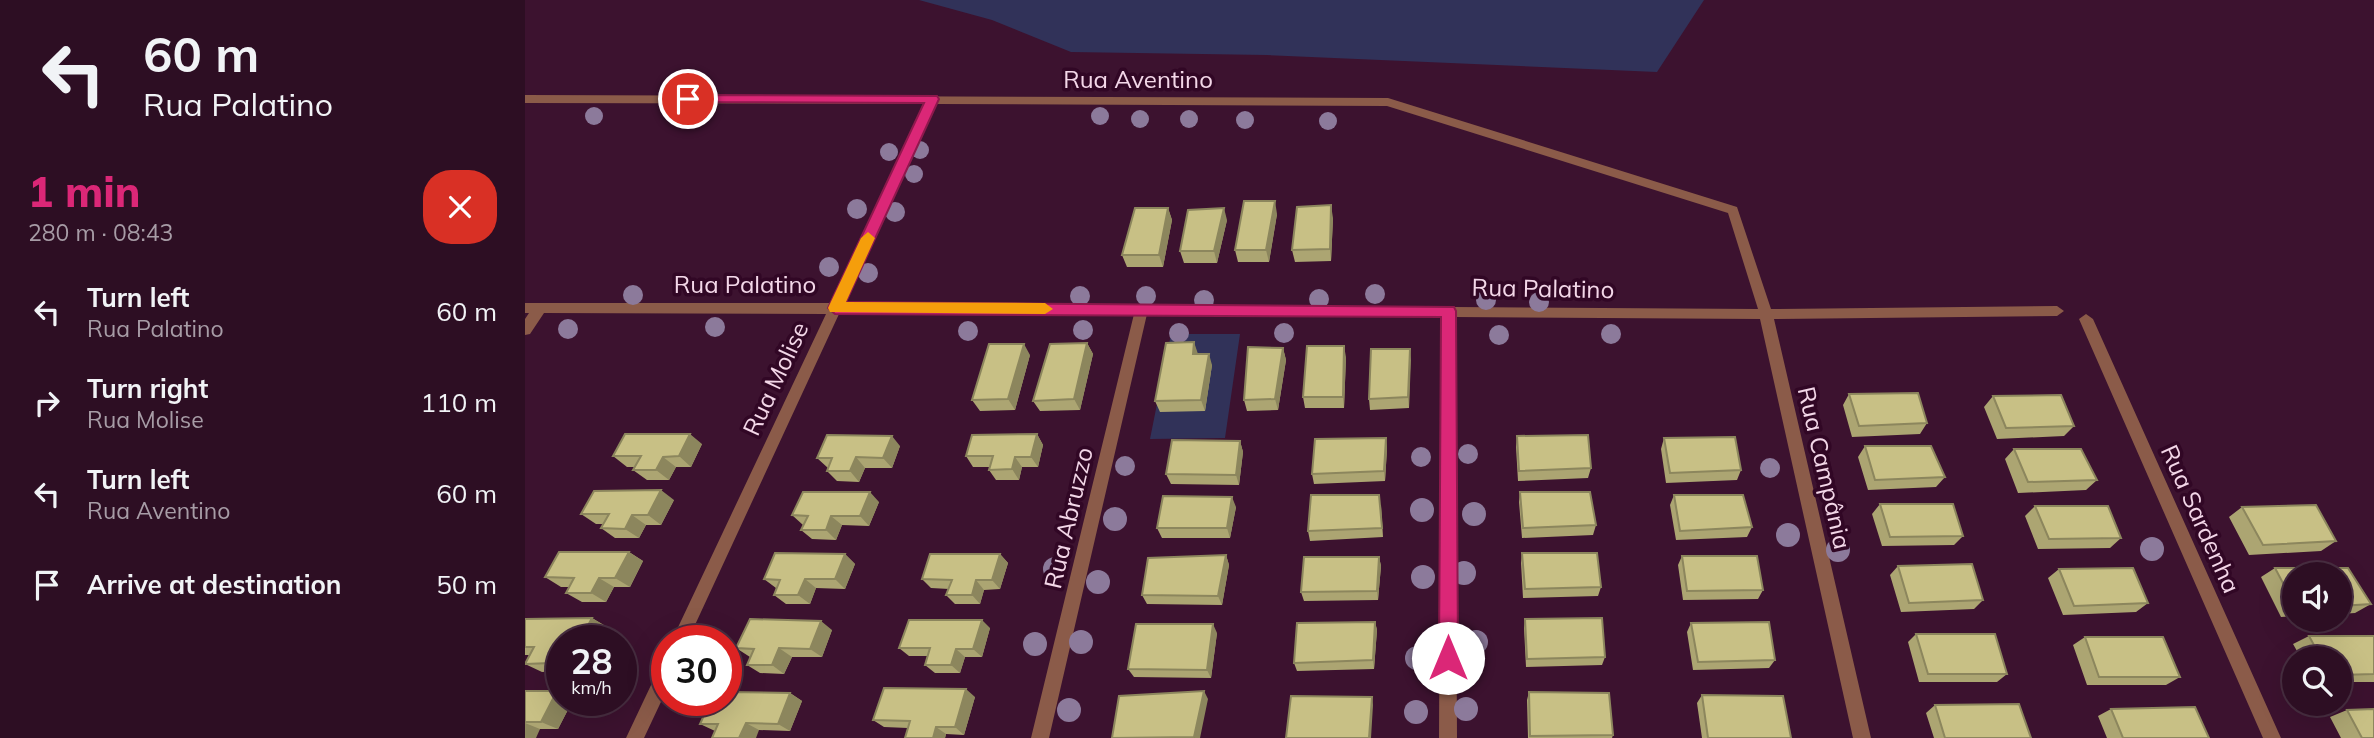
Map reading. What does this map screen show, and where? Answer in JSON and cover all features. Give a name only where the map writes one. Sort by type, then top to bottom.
[{"type":"street","name":"Rua Aventino","points":[[525,99],[1388,102],[1733,210]]},
{"type":"street","name":"Rua Molise","points":[[687,625],[933,99]]},
{"type":"street","name":"Rua Campânia","points":[[1733,210],[1766,314],[1862,738]]},
{"type":"street","name":"Rua Palatino","points":[[525,308],[1766,314],[2057,311]]},
{"type":"street","points":[[525,330],[540,308]]},
{"type":"street","name":"Rua Abruzzo","points":[[1040,738],[1142,309]]},
{"type":"street","points":[[1448,311],[1448,738]]},
{"type":"street","name":"Rua Sardenha","points":[[2086,319],[2272,738]]},
{"type":"street","points":[[635,738],[651,704]]},
{"type":"shaded area","points":[[919,0],[1704,0],[1657,72],[1267,55],[1071,52],[992,20]]},
{"type":"shaded area","points":[[1171,334],[1240,334],[1225,438],[1150,439]]},
{"type":"building","points":[[1244,201],[1275,201],[1266,250],[1235,250]]},
{"type":"building","points":[[1331,205],[1330,249],[1292,250],[1297,207]]},
{"type":"building","points":[[1135,208],[1168,208],[1159,255],[1122,255]]},
{"type":"building","points":[[1224,208],[1214,251],[1180,251],[1188,210]]},
{"type":"building","points":[[1194,342],[1193,354],[1209,354],[1201,400],[1155,401],[1166,343]]},
{"type":"building","points":[[1087,343],[1074,399],[1033,401],[1050,344]]},
{"type":"building","points":[[989,344],[1024,344],[1008,399],[972,400]]},
{"type":"building","points":[[1307,346],[1344,346],[1343,397],[1303,397]]},
{"type":"building","points":[[1248,347],[1283,348],[1275,399],[1244,400]]},
{"type":"building","points":[[1371,349],[1410,349],[1408,397],[1369,399]]},
{"type":"building","points":[[1918,393],[1927,423],[1859,426],[1849,394]]},
{"type":"building","points":[[2061,395],[2074,426],[2006,428],[1993,396]]},
{"type":"building","points":[[625,434],[690,434],[679,456],[663,457],[656,470],[633,470],[641,456],[613,456]]},
{"type":"building","points":[[1037,434],[1031,457],[1015,457],[1012,469],[989,470],[993,456],[966,456],[972,435]]},
{"type":"building","points":[[827,435],[892,436],[883,458],[856,457],[850,471],[827,471],[832,458],[817,458]]},
{"type":"building","points":[[1588,435],[1591,468],[1519,471],[1517,436]]},
{"type":"building","points":[[1735,437],[1741,470],[1670,473],[1664,438]]},
{"type":"building","points":[[1386,438],[1384,471],[1312,474],[1315,439]]},
{"type":"building","points":[[1172,440],[1240,441],[1236,475],[1166,474]]},
{"type":"building","points":[[1865,446],[1931,446],[1945,477],[1875,480]]},
{"type":"building","points":[[2014,449],[2081,449],[2097,480],[2028,482]]},
{"type":"building","points":[[661,490],[648,515],[632,515],[625,529],[601,528],[609,514],[581,514],[594,491]]},
{"type":"building","points":[[803,492],[870,492],[860,516],[831,516],[826,530],[801,530],[808,516],[792,515]]},
{"type":"building","points":[[1520,492],[1590,492],[1596,525],[1523,528]]},
{"type":"building","points":[[1311,495],[1379,495],[1382,528],[1308,531]]},
{"type":"building","points":[[1674,495],[1743,495],[1752,527],[1680,531]]},
{"type":"building","points":[[1163,496],[1232,497],[1227,528],[1157,528]]},
{"type":"building","points":[[1880,504],[1953,504],[1963,536],[1890,537]]},
{"type":"building","points":[[2316,505],[2336,541],[2263,545],[2242,507]]},
{"type":"building","points":[[2035,506],[2108,506],[2121,538],[2049,539]]},
{"type":"building","points":[[559,552],[629,552],[615,578],[599,578],[591,593],[566,593],[574,578],[545,577]]},
{"type":"building","points":[[775,553],[845,554],[835,579],[805,579],[798,595],[774,595],[780,580],[764,579]]},
{"type":"building","points":[[1522,553],[1597,553],[1601,587],[1525,589]]},
{"type":"building","points":[[930,554],[1000,554],[992,580],[976,580],[972,595],[946,595],[952,580],[922,579]]},
{"type":"building","points":[[1226,555],[1218,596],[1142,595],[1148,558]]},
{"type":"building","points":[[1682,556],[1757,556],[1763,590],[1687,591]]},
{"type":"building","points":[[1304,557],[1379,557],[1377,591],[1301,592]]},
{"type":"building","points":[[1972,564],[1983,600],[1909,603],[1898,566]]},
{"type":"building","points":[[2133,568],[2148,603],[2074,606],[2059,569]]},
{"type":"building","points":[[2275,568],[2282,568],[2282,581]]},
{"type":"building","points":[[2352,574],[2371,604],[2352,605]]},
{"type":"building","points":[[592,618],[588,625],[546,625],[546,663],[525,664],[534,647],[525,647],[525,619]]},
{"type":"building","points":[[1602,618],[1605,657],[1527,659],[1525,619]]},
{"type":"building","points":[[750,619],[821,621],[810,649],[779,648],[772,665],[747,665],[754,649],[742,648],[742,636]]},
{"type":"building","points":[[909,620],[982,620],[973,649],[956,649],[951,665],[925,665],[930,648],[899,648]]},
{"type":"building","points":[[1375,622],[1373,660],[1294,663],[1297,623]]},
{"type":"building","points":[[1769,622],[1775,660],[1698,662],[1691,623]]},
{"type":"building","points":[[1136,624],[1213,624],[1207,670],[1128,669]]},
{"type":"building","points":[[1916,634],[1995,634],[2007,674],[1928,674]]},
{"type":"building","points":[[2309,636],[2374,636],[2374,674],[2352,675],[2352,646],[2314,646]]},
{"type":"building","points":[[2085,637],[2163,637],[2180,677],[2099,677]]},
{"type":"building","points":[[884,688],[966,689],[955,727],[936,727],[933,738],[905,738],[910,721],[873,720]]},
{"type":"building","points":[[525,691],[546,691],[546,712],[541,722],[525,722]]},
{"type":"building","points":[[1204,691],[1194,737],[1112,738],[1119,696]]},
{"type":"building","points":[[742,692],[790,693],[778,724],[746,723],[739,738],[712,738],[718,724],[700,724],[704,716],[742,716]]},
{"type":"building","points":[[1529,692],[1609,693],[1613,735],[1530,736]]},
{"type":"building","points":[[1702,695],[1783,696],[1791,738],[1708,738]]},
{"type":"building","points":[[1291,696],[1372,697],[1369,738],[1286,738]]},
{"type":"building","points":[[2019,704],[2031,738],[1945,738],[1935,705]]},
{"type":"building","points":[[2195,707],[2209,738],[2123,738],[2111,709]]},
{"type":"building","points":[[2374,709],[2374,738],[2362,738],[2350,716],[2352,710]]},
{"type":"slow traffic","points":[[868,238],[835,308],[1045,309]]},
{"type":"route","points":[[688,99],[933,99],[835,308],[1448,311],[1448,658]]}]
